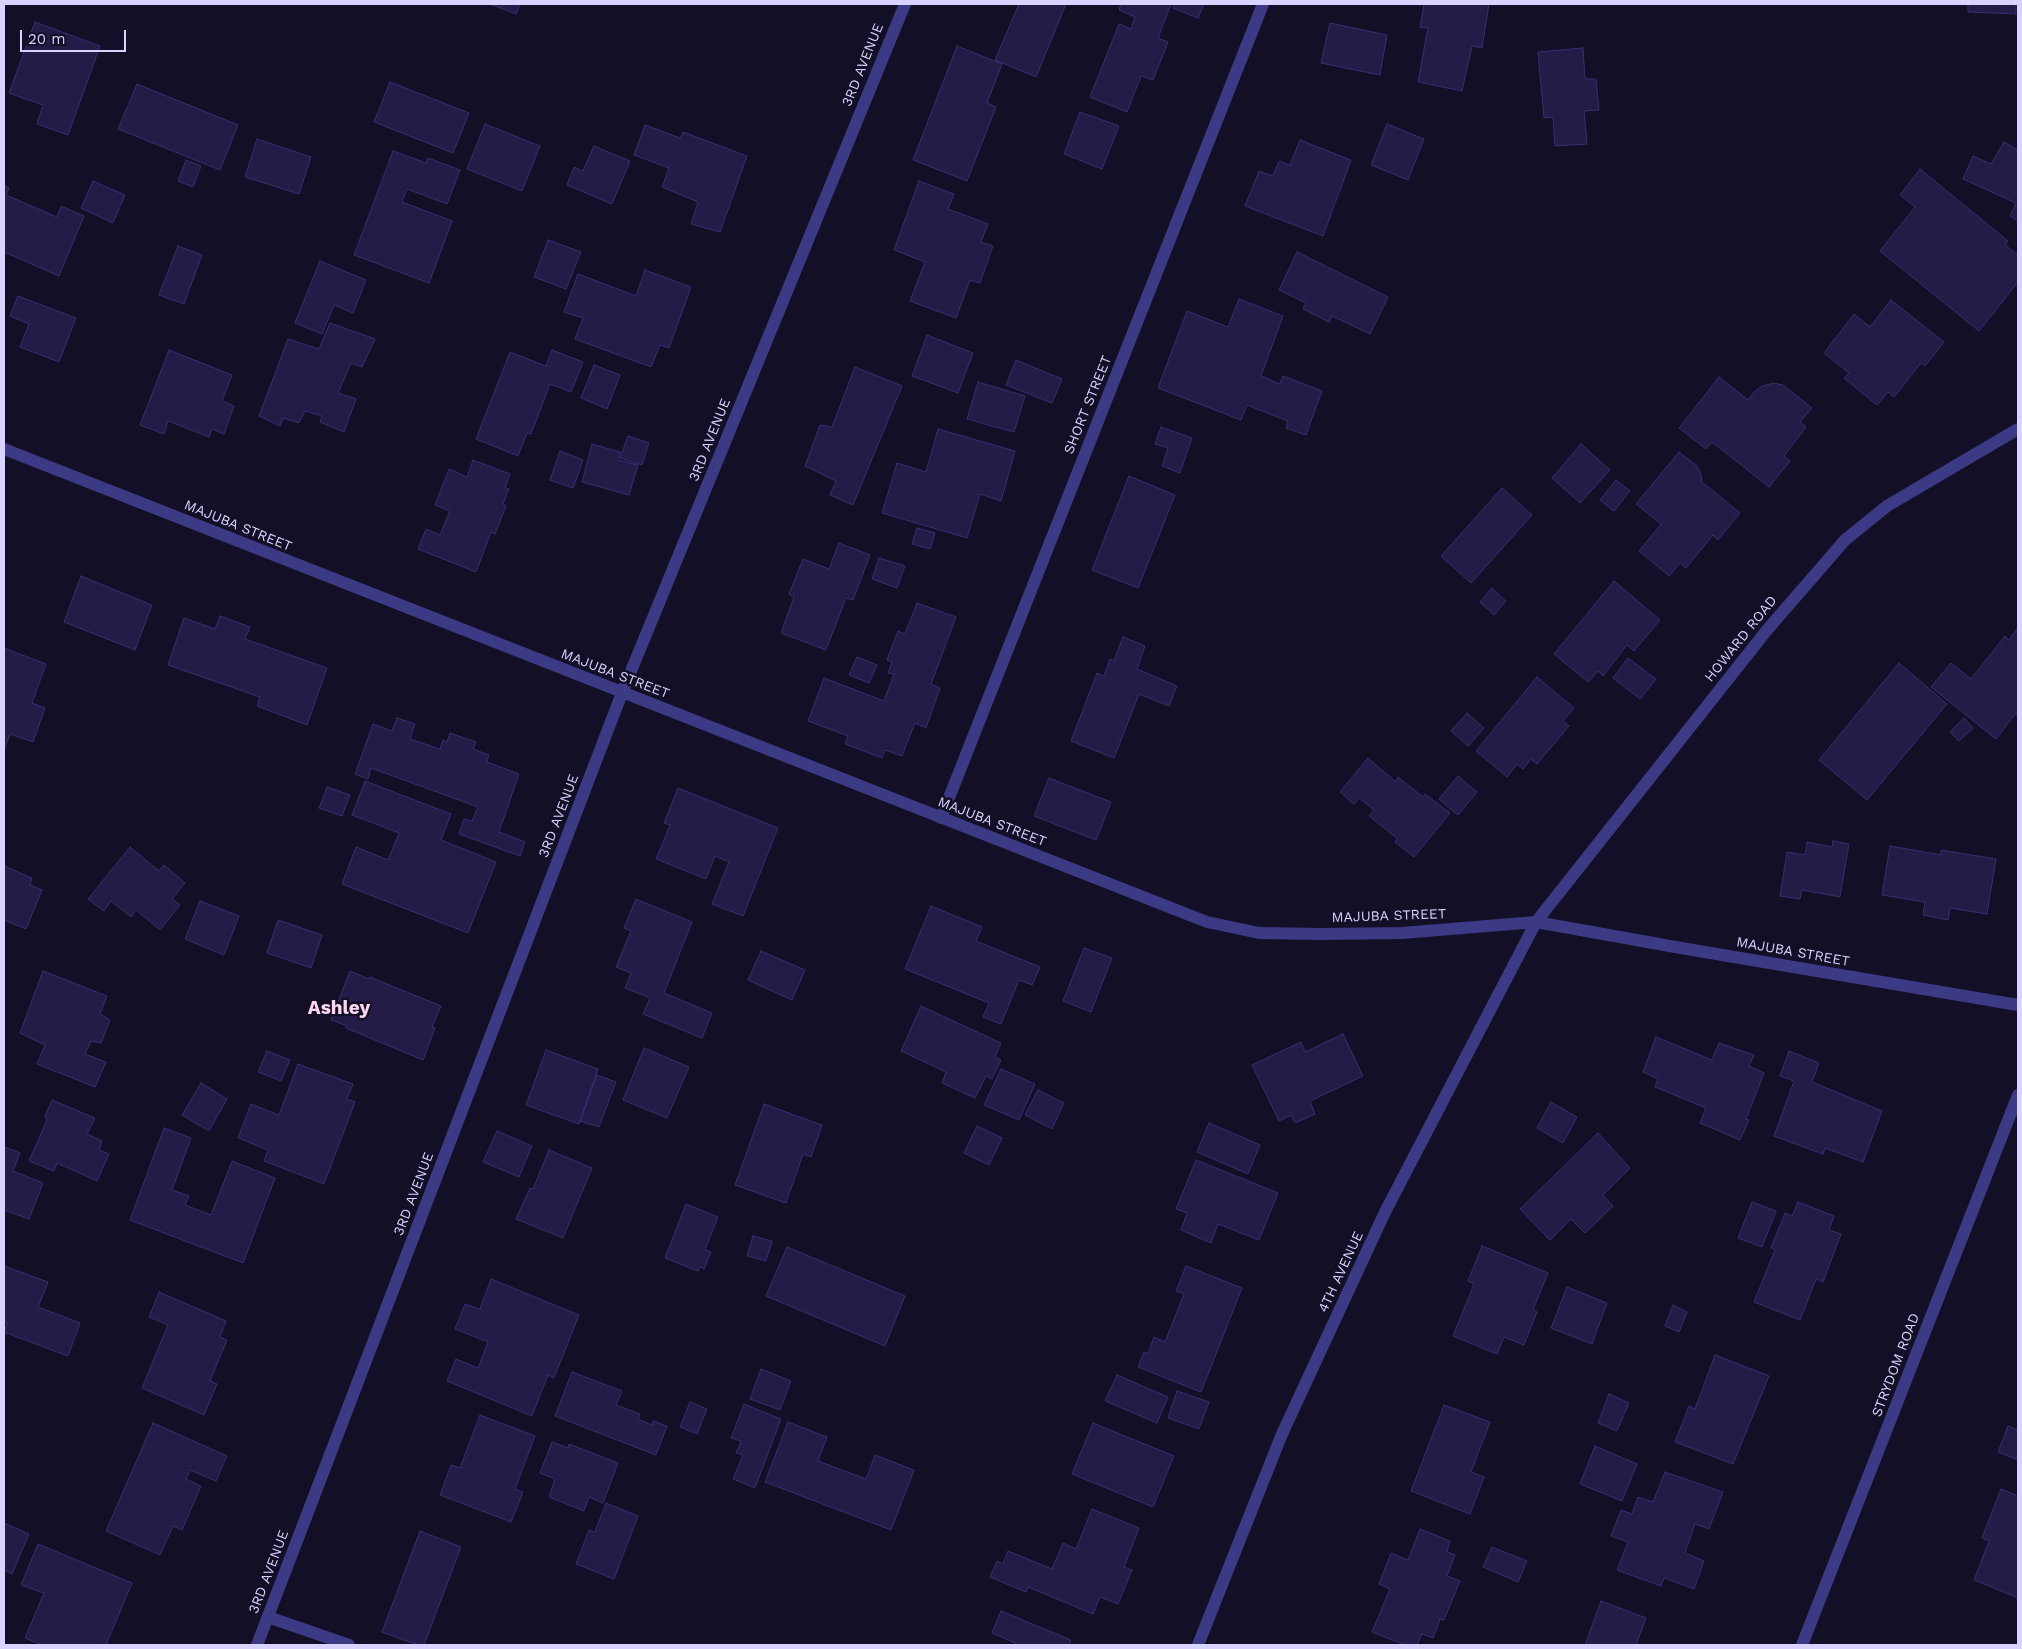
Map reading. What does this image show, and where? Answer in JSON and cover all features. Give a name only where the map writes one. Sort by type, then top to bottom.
[{"type":"street","name":"3RD AVENUE","points":[[257,1645],[622,693],[905,4]]},
{"type":"street","name":"SHORT STREET","points":[[941,818],[1263,4]]},
{"type":"street","name":"HOWARD ROAD","points":[[1536,922],[1767,630],[1845,540],[1887,506],[2018,428]]},
{"type":"street","name":"MAJUBA STREET","points":[[4,449],[1207,922],[1259,933],[1402,933],[1536,922],[2018,1005]]},
{"type":"street","name":"4TH AVENUE","points":[[1198,1645],[1282,1434],[1356,1274],[1390,1204],[1536,922]]},
{"type":"street","name":"STRYDOM ROAD","points":[[1802,1645],[2018,1095]]},
{"type":"street","points":[[268,1617],[349,1645]]},
{"type":"building","points":[[490,4],[520,4],[516,14]]},
{"type":"building","points":[[1019,4],[1066,4],[1036,77],[995,60]]},
{"type":"building","points":[[1121,4],[1171,4],[1158,38],[1168,42],[1153,80],[1141,76],[1127,112],[1090,97],[1119,24],[1131,29],[1135,17],[1119,10]]},
{"type":"building","points":[[1175,4],[1204,4],[1198,18],[1173,8]]},
{"type":"building","points":[[1424,4],[1489,4],[1482,48],[1472,46],[1462,91],[1418,82],[1428,28],[1420,27]]},
{"type":"building","points":[[1968,4],[2016,4],[2016,14],[1968,12]]},
{"type":"building","points":[[35,22],[100,46],[68,135],[37,124],[43,105],[9,93]]},
{"type":"building","points":[[1330,23],[1387,35],[1380,75],[1321,63]]},
{"type":"building","points":[[957,46],[1002,64],[987,103],[996,107],[967,181],[913,160]]},
{"type":"building","points":[[1583,48],[1585,79],[1596,79],[1599,110],[1584,111],[1587,144],[1555,146],[1553,117],[1544,118],[1538,52]]},
{"type":"building","points":[[390,82],[469,113],[453,153],[374,122]]},
{"type":"building","points":[[137,84],[238,125],[220,170],[118,129]]},
{"type":"building","points":[[1080,112],[1119,126],[1102,169],[1064,154]]},
{"type":"building","points":[[485,124],[540,146],[522,191],[467,169]]},
{"type":"building","points":[[1387,124],[1424,139],[1408,180],[1371,165]]},
{"type":"building","points":[[645,125],[680,138],[683,132],[747,156],[720,232],[691,224],[698,202],[662,187],[669,168],[634,155]]},
{"type":"building","points":[[257,139],[311,157],[299,194],[245,177]]},
{"type":"building","points":[[1300,140],[1351,160],[1323,236],[1245,206],[1259,171],[1273,176],[1279,161],[1290,165]]},
{"type":"building","points":[[2004,142],[2018,150],[2018,221],[2010,216],[2016,203],[1963,179],[1973,156],[1991,164]]},
{"type":"building","points":[[594,146],[630,161],[612,204],[567,185],[574,167],[583,171]]},
{"type":"building","points":[[393,151],[426,163],[428,158],[460,170],[447,204],[407,189],[402,202],[452,221],[429,283],[354,255]]},
{"type":"building","points":[[186,160],[201,166],[193,187],[178,181]]},
{"type":"building","points":[[1920,169],[2008,241],[2005,245],[2018,255],[2018,282],[1979,331],[1880,251],[1915,207],[1900,195]]},
{"type":"building","points":[[93,181],[125,195],[113,223],[81,208]]},
{"type":"building","points":[[919,181],[954,194],[948,209],[988,224],[981,242],[993,246],[980,283],[970,280],[956,318],[910,301],[925,262],[894,250]]},
{"type":"building","points":[[4,185],[9,188],[6,195],[57,217],[61,206],[84,216],[59,276],[4,252]]},
{"type":"building","points":[[548,240],[581,252],[566,289],[534,277]]},
{"type":"building","points":[[178,246],[202,255],[184,304],[159,295]]},
{"type":"building","points":[[1297,252],[1388,297],[1370,334],[1332,316],[1329,322],[1303,309],[1306,303],[1279,290]]},
{"type":"building","points":[[320,261],[366,280],[353,313],[334,305],[322,334],[295,323]]},
{"type":"building","points":[[645,270],[691,287],[669,348],[660,345],[651,367],[575,339],[583,318],[564,312],[578,274],[636,296]]},
{"type":"building","points":[[18,296],[76,318],[59,362],[20,347],[29,324],[10,316]]},
{"type":"building","points":[[1239,299],[1283,316],[1261,376],[1280,384],[1283,376],[1322,391],[1306,435],[1286,428],[1288,421],[1247,405],[1241,420],[1158,388],[1187,311],[1228,327]]},
{"type":"building","points":[[1891,300],[1944,342],[1925,366],[1921,363],[1894,397],[1888,392],[1877,405],[1844,378],[1849,373],[1824,353],[1854,314],[1870,327]]},
{"type":"building","points":[[330,323],[375,339],[362,367],[351,363],[338,393],[356,399],[344,432],[320,422],[322,416],[305,411],[299,423],[283,418],[280,426],[259,416],[288,339],[319,349]]},
{"type":"building","points":[[927,335],[973,353],[958,393],[912,376]]},
{"type":"building","points":[[169,350],[232,375],[222,401],[234,406],[224,434],[212,429],[209,437],[168,421],[164,434],[140,425]]},
{"type":"building","points":[[552,350],[583,362],[571,392],[550,384],[531,434],[527,433],[518,456],[476,439],[510,352],[546,366]]},
{"type":"building","points":[[1016,360],[1062,379],[1052,403],[1006,385]]},
{"type":"building","points":[[594,365],[620,375],[607,409],[581,398]]},
{"type":"building","points":[[855,367],[902,386],[853,505],[830,495],[836,481],[805,466],[820,425],[832,427]]},
{"type":"building","points":[[1719,377],[1748,400],[1762,386],[1774,383],[1783,385],[1812,408],[1800,422],[1806,427],[1784,456],[1790,461],[1769,487],[1712,442],[1706,449],[1679,428]]},
{"type":"building","points":[[978,382],[1025,396],[1014,432],[967,419]]},
{"type":"building","points":[[1161,427],[1192,438],[1180,473],[1162,466],[1168,448],[1155,444]]},
{"type":"building","points":[[938,429],[1015,451],[1001,501],[980,494],[967,538],[882,513],[897,463],[926,472]]},
{"type":"building","points":[[628,436],[649,443],[642,465],[620,458]]},
{"type":"building","points":[[592,444],[620,452],[618,460],[638,465],[629,495],[582,482]]},
{"type":"building","points":[[1581,444],[1610,470],[1580,503],[1552,478]]},
{"type":"building","points":[[560,451],[583,460],[573,488],[550,480]]},
{"type":"building","points":[[1679,452],[1696,465],[1701,474],[1702,482],[1740,513],[1718,540],[1713,535],[1686,568],[1680,563],[1669,576],[1639,551],[1661,524],[1636,504]]},
{"type":"building","points":[[473,460],[510,474],[505,488],[509,489],[503,504],[506,506],[495,534],[491,532],[476,572],[418,549],[426,529],[440,535],[450,511],[435,505],[449,469],[467,477]]},
{"type":"building","points":[[1129,476],[1175,495],[1138,588],[1092,570]]},
{"type":"building","points":[[1616,480],[1630,491],[1614,511],[1600,500]]},
{"type":"building","points":[[1502,488],[1532,515],[1471,583],[1441,556]]},
{"type":"building","points":[[917,528],[935,533],[930,549],[912,544]]},
{"type":"building","points":[[839,543],[870,555],[853,600],[846,598],[826,650],[781,633],[794,597],[789,594],[803,559],[829,569]]},
{"type":"building","points":[[879,558],[905,566],[897,588],[872,579]]},
{"type":"building","points":[[81,576],[152,605],[135,650],[64,622]]},
{"type":"building","points":[[1614,581],[1660,620],[1634,651],[1627,645],[1603,676],[1598,671],[1588,682],[1554,654]]},
{"type":"building","points":[[1492,588],[1506,601],[1494,615],[1480,602]]},
{"type":"building","points":[[917,603],[956,617],[931,684],[940,688],[926,728],[915,723],[902,756],[885,750],[882,758],[845,744],[848,736],[808,721],[824,678],[884,701],[894,674],[888,673],[892,662],[887,660],[898,631],[905,634]]},
{"type":"building","points":[[220,616],[250,627],[245,639],[327,668],[307,725],[257,706],[260,697],[168,665],[184,618],[215,629]]},
{"type":"building","points":[[2018,628],[2018,716],[2016,713],[1996,739],[1931,687],[1951,663],[1971,679],[2005,636],[2009,640]]},
{"type":"building","points":[[1123,637],[1145,646],[1137,669],[1177,686],[1169,706],[1139,694],[1114,758],[1071,741],[1097,673],[1104,676],[1110,659],[1114,661]]},
{"type":"building","points":[[4,648],[46,664],[32,703],[45,708],[33,742],[10,734],[4,750]]},
{"type":"building","points":[[857,657],[877,665],[869,683],[849,675]]},
{"type":"building","points":[[1628,658],[1656,679],[1640,699],[1613,678]]},
{"type":"building","points":[[1899,663],[1947,704],[1867,800],[1819,760]]},
{"type":"building","points":[[1537,677],[1574,708],[1563,721],[1569,726],[1537,764],[1531,759],[1523,769],[1517,764],[1507,777],[1476,751]]},
{"type":"building","points":[[1467,713],[1484,728],[1468,746],[1451,731]]},
{"type":"building","points":[[397,718],[415,724],[410,739],[440,749],[443,740],[447,742],[450,733],[476,742],[473,749],[489,755],[487,762],[519,774],[499,832],[525,842],[520,856],[459,834],[464,819],[472,821],[478,807],[371,768],[368,779],[355,774],[373,724],[392,731]]},
{"type":"building","points":[[1964,718],[1973,728],[1959,741],[1950,732]]},
{"type":"building","points":[[1368,758],[1396,782],[1398,777],[1423,797],[1425,794],[1450,813],[1414,857],[1395,842],[1397,838],[1369,816],[1374,810],[1359,798],[1354,804],[1340,792]]},
{"type":"building","points":[[1458,776],[1477,792],[1458,815],[1439,799]]},
{"type":"building","points":[[1049,778],[1111,802],[1096,840],[1034,816]]},
{"type":"building","points":[[365,781],[451,814],[441,840],[496,862],[468,933],[342,884],[356,847],[388,860],[399,833],[352,815]]},
{"type":"building","points":[[327,787],[350,795],[342,816],[319,808]]},
{"type":"building","points":[[678,788],[778,828],[743,916],[712,904],[729,862],[715,856],[706,879],[656,859],[670,825],[664,823]]},
{"type":"building","points":[[1833,841],[1849,844],[1840,897],[1802,890],[1800,899],[1780,896],[1787,852],[1805,855],[1807,842],[1832,847]]},
{"type":"building","points":[[1890,846],[1941,855],[1941,850],[1996,859],[1987,914],[1950,908],[1948,920],[1923,915],[1925,902],[1882,895]]},
{"type":"building","points":[[130,847],[159,871],[164,865],[185,883],[172,899],[180,905],[160,930],[136,910],[131,917],[111,901],[104,911],[88,899]]},
{"type":"building","points":[[4,866],[32,878],[30,885],[42,890],[26,929],[4,920]]},
{"type":"building","points":[[636,899],[692,922],[664,993],[712,1013],[702,1038],[643,1014],[650,998],[625,988],[631,973],[616,967],[631,931],[624,928]]},
{"type":"building","points":[[200,901],[239,916],[224,955],[185,939]]},
{"type":"building","points":[[931,906],[982,927],[976,941],[1040,967],[1032,985],[1019,980],[1001,1024],[983,1017],[989,1003],[905,969]]},
{"type":"building","points":[[278,920],[322,935],[311,968],[267,953]]},
{"type":"building","points":[[1084,948],[1112,958],[1091,1012],[1063,1001]]},
{"type":"building","points":[[761,951],[805,970],[792,1000],[748,980]]},
{"type":"building","points":[[43,971],[107,996],[100,1014],[110,1020],[101,1043],[91,1041],[85,1054],[106,1062],[95,1087],[37,1064],[45,1045],[20,1033]]},
{"type":"building","points":[[350,971],[369,979],[370,977],[441,1006],[432,1027],[435,1028],[423,1060],[331,1020]]},
{"type":"building","points":[[921,1006],[1001,1043],[995,1057],[1001,1060],[992,1079],[986,1076],[975,1098],[942,1083],[946,1072],[901,1051]]},
{"type":"building","points":[[1343,1034],[1363,1076],[1310,1101],[1315,1114],[1295,1123],[1291,1115],[1279,1121],[1252,1065],[1301,1042],[1305,1052]]},
{"type":"building","points":[[1656,1037],[1712,1060],[1719,1043],[1754,1055],[1749,1066],[1764,1073],[1746,1119],[1749,1120],[1740,1140],[1700,1123],[1706,1108],[1655,1087],[1658,1079],[1643,1072]]},
{"type":"building","points":[[644,1048],[689,1067],[667,1118],[623,1100]]},
{"type":"building","points":[[546,1050],[598,1069],[579,1124],[526,1105]]},
{"type":"building","points":[[267,1051],[290,1060],[281,1081],[258,1072]]},
{"type":"building","points":[[1789,1051],[1819,1063],[1812,1082],[1882,1111],[1863,1162],[1825,1148],[1823,1154],[1774,1136],[1794,1081],[1780,1076]]},
{"type":"building","points":[[298,1064],[353,1084],[347,1099],[355,1102],[324,1184],[264,1161],[268,1150],[238,1138],[251,1104],[279,1115]]},
{"type":"building","points":[[1001,1069],[1035,1084],[1019,1120],[984,1105]]},
{"type":"building","points":[[597,1075],[616,1082],[599,1127],[580,1121]]},
{"type":"building","points":[[201,1083],[227,1099],[209,1131],[182,1115]]},
{"type":"building","points":[[1038,1090],[1064,1103],[1052,1129],[1025,1115]]},
{"type":"building","points":[[52,1100],[95,1118],[87,1134],[102,1141],[99,1150],[109,1154],[97,1181],[57,1163],[54,1171],[29,1161],[47,1120],[45,1116]]},
{"type":"building","points":[[1551,1102],[1577,1117],[1563,1143],[1537,1128]]},
{"type":"building","points":[[764,1104],[822,1125],[811,1157],[803,1154],[786,1203],[735,1185]]},
{"type":"building","points":[[1209,1123],[1260,1145],[1248,1174],[1197,1152]]},
{"type":"building","points":[[977,1126],[1002,1138],[989,1165],[964,1153]]},
{"type":"building","points":[[164,1128],[191,1138],[172,1190],[189,1196],[185,1205],[211,1215],[232,1161],[275,1178],[243,1263],[130,1220]]},
{"type":"building","points":[[497,1131],[532,1146],[519,1177],[483,1162]]},
{"type":"building","points":[[1598,1133],[1630,1168],[1603,1195],[1613,1206],[1585,1233],[1571,1219],[1550,1240],[1520,1209]]},
{"type":"building","points":[[4,1147],[20,1153],[13,1171],[43,1183],[29,1219],[4,1210]]},
{"type":"building","points":[[549,1150],[592,1168],[563,1238],[516,1219],[530,1188],[533,1189]]},
{"type":"building","points":[[1196,1160],[1278,1193],[1259,1240],[1218,1224],[1211,1243],[1181,1230],[1187,1213],[1176,1209]]},
{"type":"building","points":[[1752,1202],[1776,1211],[1762,1247],[1738,1238]]},
{"type":"building","points":[[1798,1202],[1834,1216],[1829,1230],[1841,1234],[1823,1282],[1816,1279],[1800,1320],[1754,1302],[1775,1250],[1771,1248],[1785,1213],[1792,1216]]},
{"type":"building","points":[[686,1204],[718,1217],[705,1250],[711,1252],[704,1269],[700,1267],[698,1271],[665,1258]]},
{"type":"building","points":[[753,1236],[772,1241],[766,1261],[747,1256]]},
{"type":"building","points":[[1482,1246],[1548,1273],[1533,1310],[1537,1312],[1524,1345],[1504,1337],[1497,1354],[1453,1336],[1474,1284],[1468,1281]]},
{"type":"building","points":[[787,1247],[905,1296],[885,1346],[766,1296]]},
{"type":"building","points":[[4,1266],[48,1282],[38,1307],[80,1323],[68,1356],[4,1332],[7,1323],[4,1322]]},
{"type":"building","points":[[1186,1266],[1242,1288],[1201,1392],[1138,1367],[1144,1352],[1148,1354],[1154,1337],[1165,1342],[1184,1294],[1176,1291]]},
{"type":"building","points":[[491,1279],[579,1315],[554,1378],[548,1375],[532,1416],[447,1381],[456,1359],[478,1368],[488,1342],[455,1329],[465,1304],[480,1309]]},
{"type":"building","points":[[1567,1287],[1607,1303],[1592,1344],[1551,1328]]},
{"type":"building","points":[[159,1292],[226,1321],[220,1337],[227,1340],[210,1381],[217,1384],[204,1415],[142,1388],[168,1325],[149,1317]]},
{"type":"building","points":[[1673,1305],[1687,1312],[1679,1332],[1665,1326]]},
{"type":"building","points":[[1715,1355],[1769,1376],[1733,1464],[1675,1442],[1689,1406],[1695,1409]]},
{"type":"building","points":[[761,1369],[791,1381],[780,1410],[750,1399]]},
{"type":"building","points":[[572,1372],[622,1391],[616,1405],[640,1414],[638,1419],[652,1425],[653,1421],[667,1426],[656,1455],[555,1416]]},
{"type":"building","points":[[1117,1375],[1168,1397],[1157,1423],[1105,1401]]},
{"type":"building","points":[[1177,1391],[1209,1402],[1199,1429],[1168,1418]]},
{"type":"building","points":[[1609,1394],[1629,1403],[1617,1431],[1598,1423]]},
{"type":"building","points":[[690,1402],[707,1409],[697,1434],[680,1427]]},
{"type":"building","points":[[744,1404],[781,1419],[755,1488],[733,1479],[743,1455],[736,1453],[741,1441],[731,1438]]},
{"type":"building","points":[[1444,1405],[1490,1422],[1471,1472],[1484,1477],[1470,1514],[1411,1491]]},
{"type":"building","points":[[480,1415],[535,1436],[515,1489],[523,1492],[511,1522],[440,1495],[451,1465],[460,1468]]},
{"type":"building","points":[[788,1422],[827,1437],[818,1461],[866,1479],[875,1455],[914,1470],[891,1530],[765,1482]]},
{"type":"building","points":[[153,1423],[227,1456],[216,1481],[190,1470],[186,1479],[201,1486],[182,1530],[173,1526],[160,1555],[106,1531]]},
{"type":"building","points":[[1093,1423],[1174,1456],[1153,1507],[1072,1474]]},
{"type":"building","points":[[2008,1426],[2018,1430],[2018,1460],[1998,1452]]},
{"type":"building","points":[[552,1442],[568,1448],[569,1444],[618,1463],[603,1503],[589,1497],[584,1511],[549,1497],[555,1479],[540,1473]]},
{"type":"building","points":[[1595,1446],[1637,1464],[1622,1501],[1580,1484]]},
{"type":"building","points":[[1665,1472],[1723,1492],[1709,1529],[1695,1524],[1685,1553],[1704,1561],[1694,1589],[1664,1578],[1661,1586],[1617,1570],[1628,1542],[1611,1536],[1621,1510],[1632,1514],[1638,1497],[1653,1502]]},
{"type":"building","points":[[2001,1489],[2018,1496],[2018,1598],[1974,1580],[1989,1541],[1982,1538]]},
{"type":"building","points":[[606,1503],[638,1516],[614,1579],[576,1564],[589,1530],[595,1532]]},
{"type":"building","points":[[1092,1509],[1139,1528],[1124,1567],[1132,1570],[1118,1604],[1100,1597],[1093,1614],[1028,1587],[1026,1592],[990,1577],[997,1561],[1003,1564],[1008,1551],[1052,1569],[1063,1543],[1076,1549]]},
{"type":"building","points":[[4,1523],[29,1534],[12,1574],[4,1570]]},
{"type":"building","points":[[1420,1529],[1450,1541],[1447,1552],[1455,1555],[1447,1576],[1460,1581],[1444,1620],[1440,1619],[1433,1638],[1422,1634],[1417,1645],[1405,1645],[1372,1632],[1390,1589],[1379,1584],[1391,1553],[1408,1560]]},
{"type":"building","points":[[420,1531],[461,1547],[424,1645],[418,1645],[382,1632]]},
{"type":"building","points":[[38,1544],[132,1583],[106,1645],[42,1645],[25,1638],[44,1593],[21,1585]]},
{"type":"building","points":[[1492,1547],[1527,1561],[1518,1582],[1483,1567]]},
{"type":"building","points":[[1601,1601],[1646,1618],[1636,1645],[1585,1645]]},
{"type":"building","points":[[1001,1611],[1071,1640],[1069,1645],[1014,1645],[1015,1643],[992,1633]]},
{"type":"district","name":"Ashley","points":[[339,1008]]}]
